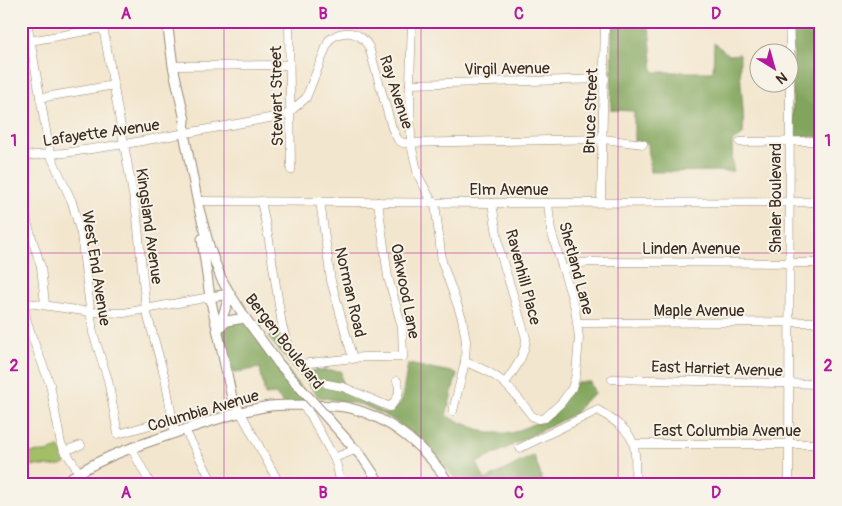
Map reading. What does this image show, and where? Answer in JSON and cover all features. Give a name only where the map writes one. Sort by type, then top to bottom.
[{"type":"main road","name":"Bergen Boulevard","points":[[167,21],[173,66],[185,120],[184,133],[198,205],[215,264],[245,318],[279,364],[356,449],[381,485]]},
{"type":"main road","points":[[198,205],[210,297],[220,329],[232,398],[241,413]]},
{"type":"main road","points":[[210,297],[230,294],[220,329]]},
{"type":"main road","points":[[220,329],[228,321],[245,318]]},
{"type":"main road","name":"Columbia Avenue","points":[[61,485],[98,461],[175,433],[271,406],[302,405],[350,408],[390,426],[415,444],[435,464],[450,485]]},
{"type":"street","name":"West End Avenue","points":[[27,21],[50,154],[67,189],[77,216],[82,241],[94,341],[108,380],[118,434],[150,425]]},
{"type":"street","name":"Stewart Street","points":[[289,21],[291,170]]},
{"type":"street","points":[[412,21],[411,144],[418,175],[434,202],[442,262],[465,329],[465,362],[453,411]]},
{"type":"street","name":"Bruce Street","points":[[601,202],[605,21]]},
{"type":"street","name":"Shaler Boulevard","points":[[789,21],[789,485]]},
{"type":"street","points":[[30,41],[103,24]]},
{"type":"street","name":"Kingsland Avenue","points":[[103,24],[137,217],[146,310],[165,378],[175,433]]},
{"type":"street","name":"Ray Avenue","points":[[290,113],[302,104],[310,92],[329,40],[342,33],[352,33],[362,38],[369,47],[395,136],[403,143],[603,139],[643,144]]},
{"type":"street","points":[[173,66],[289,65]]},
{"type":"street","name":"Virgil Avenue","points":[[410,84],[605,80]]},
{"type":"street","points":[[40,98],[114,85]]},
{"type":"street","points":[[184,133],[290,113]]},
{"type":"street","name":"Lafayette Avenue","points":[[21,156],[125,144],[184,133]]},
{"type":"street","points":[[740,142],[821,141]]},
{"type":"street","points":[[260,201],[269,240],[282,325],[291,357],[300,364],[353,359]]},
{"type":"street","name":"Elm Avenue","points":[[198,205],[260,201],[492,203],[821,202]]},
{"type":"street","name":"Norman Road","points":[[320,201],[331,281],[353,359]]},
{"type":"street","name":"Oakwood Lane","points":[[353,359],[363,357],[403,357],[402,327],[388,277],[378,202]]},
{"type":"street","points":[[21,203],[41,267],[45,304]]},
{"type":"street","name":"Ravenhill Place","points":[[492,203],[502,260],[526,338],[521,358],[505,383]]},
{"type":"street","name":"Shetland Lane","points":[[505,383],[532,416],[539,419],[545,418],[562,402],[572,388],[578,363],[578,323],[552,230],[548,203]]},
{"type":"street","name":"Linden Avenue","points":[[563,270],[582,263],[591,262],[821,263]]},
{"type":"street","points":[[87,485],[64,451],[50,384],[32,337],[23,302],[91,312],[124,313],[210,297]]},
{"type":"street","name":"Maple Avenue","points":[[578,323],[789,324],[821,322]]},
{"type":"street","points":[[465,362],[484,368],[505,383]]},
{"type":"street","name":"East Harriet Avenue","points":[[612,379],[821,384]]},
{"type":"street","points":[[376,419],[387,405],[398,398],[400,387],[398,381]]},
{"type":"street","points":[[327,384],[343,387],[387,405]]},
{"type":"street","points":[[302,405],[310,414],[334,458],[341,485]]},
{"type":"street","points":[[520,448],[598,410],[622,426],[634,444],[636,454],[635,485]]},
{"type":"street","points":[[241,413],[280,485]]},
{"type":"street","points":[[156,440],[150,425],[171,419]]},
{"type":"street","points":[[185,430],[214,485]]},
{"type":"street","name":"East Columbia Avenue","points":[[634,444],[821,444]]},
{"type":"street","points":[[64,451],[81,445]]},
{"type":"street","points":[[133,447],[151,485]]},
{"type":"street","points":[[334,458],[356,449]]},
{"type":"green space","points":[[794,22],[821,22],[821,137],[792,136],[793,92],[800,92],[800,42],[794,42]]},
{"type":"green space","points":[[649,25],[653,72],[713,72],[714,43],[729,55],[740,54],[743,135],[732,141],[733,171],[650,172],[648,143],[634,141],[634,111],[611,110],[612,27]]},
{"type":"green space","points":[[245,318],[316,406],[285,405],[275,394],[265,395],[260,368],[227,374],[221,326]]},
{"type":"green space","points":[[278,334],[288,358],[294,365],[307,370],[341,371],[343,391],[387,414],[401,403],[408,364],[457,373],[446,416],[487,433],[512,433],[550,417],[577,382],[590,382],[595,394],[584,401],[576,413],[477,463],[485,480],[534,455],[544,485],[460,485],[427,444],[392,419],[363,405],[319,397],[268,337]]},
{"type":"green space","points":[[59,448],[64,454],[61,457],[65,464],[55,466],[21,466],[21,453],[46,452]]}]
